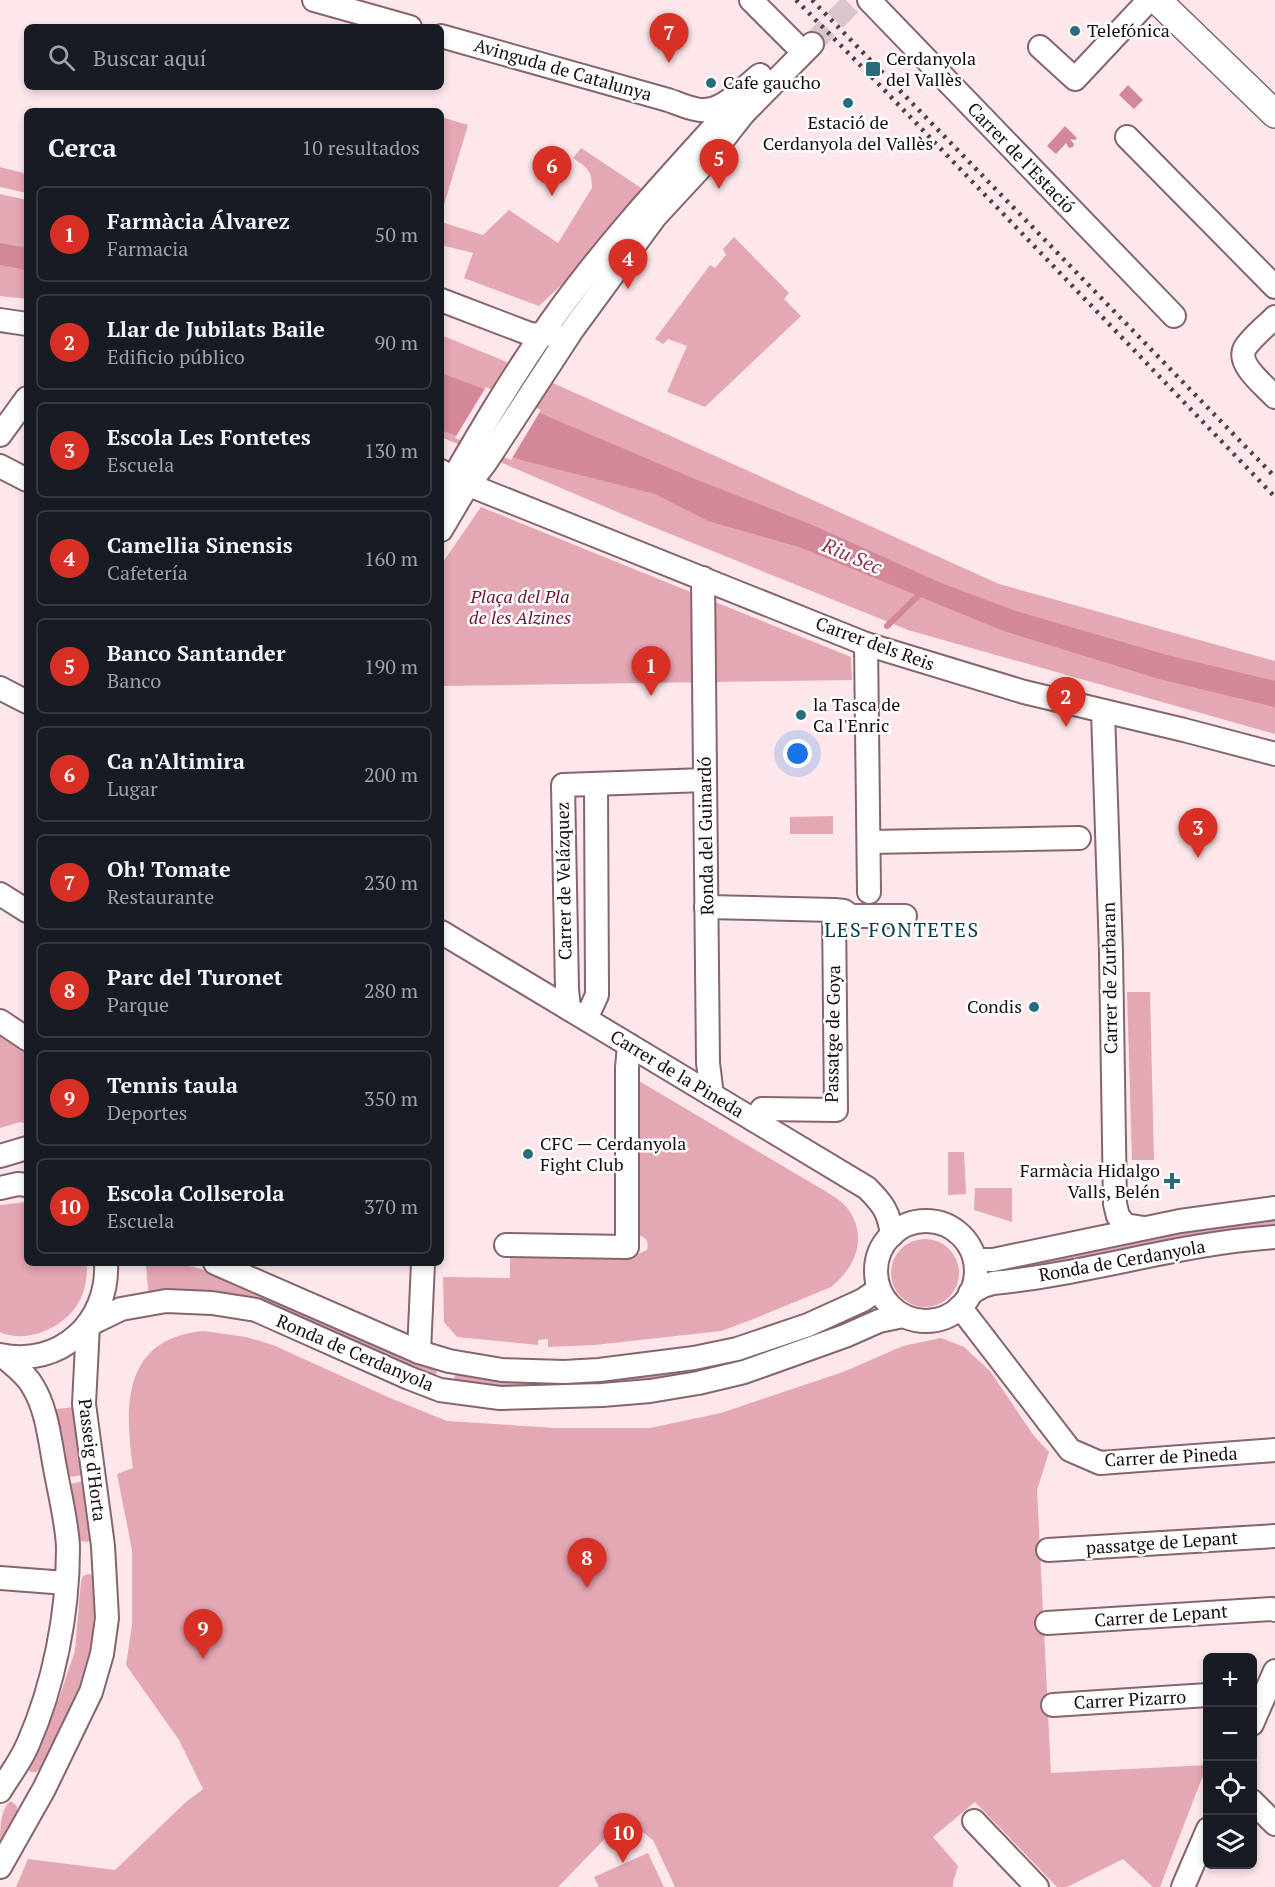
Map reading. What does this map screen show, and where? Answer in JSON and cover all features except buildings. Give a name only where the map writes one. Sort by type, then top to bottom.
[{"type":"main road","points":[[1157,0],[1275,114]]},
{"type":"street","points":[[314,0],[399,24]]},
{"type":"street","points":[[444,520],[454,488],[476,459],[545,350],[624,243],[652,209],[707,155],[803,40],[751,0]]},
{"type":"street","points":[[1040,47],[1075,79],[1149,0]]},
{"type":"street","name":"Carrer de l'Estació","points":[[858,1],[1174,316]]},
{"type":"street","name":"Avinguda de Catalunya","points":[[444,37],[686,105],[696,110],[709,110],[724,104],[803,40]]},
{"type":"street","name":"Avinguda de Catalunya","points":[[707,155],[723,117],[760,75]]},
{"type":"street","points":[[686,105],[693,112],[698,123],[707,155]]},
{"type":"street","points":[[1127,137],[1275,287]]},
{"type":"street","points":[[444,301],[545,350]]},
{"type":"street","points":[[1275,317],[1245,348],[1242,356],[1245,366],[1275,397]]},
{"type":"street","points":[[0,320],[24,324]]},
{"type":"street","points":[[0,435],[24,402]]},
{"type":"street","points":[[0,466],[24,478]]},
{"type":"street","name":"Carrer dels Reis","points":[[454,488],[703,578],[866,644],[1024,692],[1275,754]]},
{"type":"street","name":"Ronda del Guinardó","points":[[703,578],[708,1063],[712,1095]]},
{"type":"street","points":[[866,644],[869,892]]},
{"type":"street","points":[[0,688],[24,700]]},
{"type":"street","name":"Carrer de Zurbaran","points":[[1103,711],[1111,952],[1115,1204],[1118,1216],[1125,1225],[1143,1228]]},
{"type":"street","name":"Carrer de Velázquez","points":[[596,784],[597,996],[578,1014],[567,989],[563,785],[705,780]]},
{"type":"street","points":[[870,842],[1079,838]]},
{"type":"street","points":[[0,894],[24,909]]},
{"type":"street","points":[[706,907],[834,910],[844,911],[851,916],[905,916]]},
{"type":"street","name":"Passatge de Goya","points":[[754,1120],[762,1109],[836,1110],[834,910]]},
{"type":"street","name":"Carrer de la Pineda","points":[[444,934],[867,1188],[883,1204],[890,1220],[892,1235]]},
{"type":"street","points":[[0,1022],[24,1037]]},
{"type":"street","points":[[506,1245],[627,1247],[629,1045]]},
{"type":"street","points":[[0,1156],[24,1149]]},
{"type":"street","name":"Ronda de Cerdanyola","points":[[975,1260],[993,1260],[1191,1219],[1275,1208]]},
{"type":"street","points":[[929,1221],[944,1225],[958,1233],[968,1245],[975,1260],[975,1277],[965,1300],[951,1314],[939,1319],[915,1320],[903,1316],[885,1300],[879,1289],[876,1275],[877,1260],[882,1246],[903,1227],[915,1222],[929,1221]]},
{"type":"street","name":"Ronda de Cerdanyola","points":[[965,1300],[983,1286],[993,1283],[1062,1273],[1185,1248],[1275,1237]]},
{"type":"street","points":[[1,1356],[27,1358],[50,1352],[71,1341],[88,1325],[100,1303],[106,1280],[106,1266]]},
{"type":"street","name":"Ronda de Cerdanyola","points":[[222,1266],[419,1352],[449,1361],[502,1370],[564,1372],[599,1370],[694,1358],[737,1349],[808,1325],[863,1300],[879,1289]]},
{"type":"street","points":[[419,1352],[423,1266]]},
{"type":"street","name":"Carrer de Pineda","points":[[965,1300],[1070,1450],[1100,1463],[1275,1450]]},
{"type":"street","name":"Ronda de Cerdanyola","points":[[88,1325],[121,1310],[166,1301],[212,1303],[256,1310],[440,1390],[500,1398],[602,1395],[650,1391],[698,1383],[744,1372],[845,1336],[879,1321],[903,1316]]},
{"type":"street","name":"Passeig d'Horta","points":[[0,1867],[44,1789],[91,1692],[102,1654],[107,1618],[104,1560],[84,1404],[88,1325]]},
{"type":"street","name":"Passeig d'Horta","points":[[1,1356],[21,1372],[32,1386],[41,1405],[47,1425],[68,1547],[63,1618],[43,1704],[27,1746],[2,1787],[44,1789]]},
{"type":"street","name":"passatge de Lepant","points":[[1048,1551],[1275,1536]]},
{"type":"street","points":[[67,1560],[104,1560]]},
{"type":"street","points":[[0,1578],[66,1583]]},
{"type":"street","name":"Carrer de Lepant","points":[[1047,1623],[1275,1610]]},
{"type":"street","points":[[1256,1707],[1259,1692],[1275,1671]]},
{"type":"street","name":"Carrer Pizarro","points":[[1053,1705],[1203,1695]]},
{"type":"street","points":[[1257,1806],[1275,1824]]},
{"type":"street","points":[[974,1821],[1037,1887]]},
{"type":"street","points":[[1183,1887],[1203,1841]]},
{"type":"green space","points":[[444,118],[468,125],[444,205]]},
{"type":"green space","points":[[581,148],[641,188],[575,272],[539,306],[464,278],[473,253],[444,246],[444,223],[483,235],[509,210],[558,243],[592,188],[588,170],[573,158]]},
{"type":"green space","points":[[0,167],[24,173],[24,192],[0,187]]},
{"type":"green space","points":[[0,194],[24,199],[24,299],[0,296]]},
{"type":"green space","points":[[734,237],[789,293],[784,299],[801,316],[705,407],[667,392],[687,346],[668,339],[663,344],[655,339],[710,265],[715,268],[726,255],[723,249]]},
{"type":"green space","points":[[444,336],[502,360],[999,584],[1275,661],[1275,734],[908,630],[648,525],[444,438]]},
{"type":"green space","name":"Plaça del Pla de les Alzines","points":[[481,507],[851,657],[852,680],[444,686],[444,561]]},
{"type":"green space","points":[[833,816],[833,834],[790,834],[790,817]]},
{"type":"green space","points":[[1127,992],[1150,992],[1154,1160],[1132,1160]]},
{"type":"green space","points":[[0,1021],[24,1037],[24,1123],[20,1122],[0,1128]]},
{"type":"green space","points":[[639,1081],[830,1194],[844,1205],[854,1220],[858,1241],[853,1261],[847,1270],[831,1287],[721,1331],[595,1345],[548,1347],[548,1339],[538,1340],[538,1345],[457,1337],[444,1322],[443,1277],[510,1278],[510,1254],[636,1255],[647,1250],[646,1239],[635,1235],[635,1083]]},
{"type":"green space","points":[[948,1152],[964,1152],[966,1194],[948,1195]]},
{"type":"green space","points":[[975,1188],[1012,1188],[1012,1222],[974,1210]]},
{"type":"green space","points":[[24,1202],[24,1266],[87,1266],[84,1291],[80,1300],[66,1318],[46,1331],[23,1336],[0,1332],[0,1205]]},
{"type":"green space","points":[[1275,1219],[1275,1229],[1020,1271],[1018,1261],[1193,1231]]},
{"type":"green space","points":[[925,1239],[938,1242],[949,1249],[956,1260],[959,1273],[956,1286],[949,1297],[938,1304],[925,1307],[912,1304],[901,1297],[894,1286],[891,1273],[894,1260],[901,1249],[912,1242]]},
{"type":"green space","points":[[146,1266],[194,1267],[230,1279],[438,1365],[436,1375],[393,1360],[287,1313],[149,1297]]},
{"type":"green space","points":[[830,1326],[832,1333],[776,1356],[669,1381],[500,1388],[454,1379],[456,1369],[555,1380]]},
{"type":"green space","points":[[204,1331],[246,1337],[273,1345],[447,1421],[555,1428],[650,1428],[721,1413],[843,1372],[903,1346],[941,1338],[964,1347],[990,1371],[1034,1436],[1049,1452],[1037,1490],[1051,1773],[1203,1765],[1203,1775],[1160,1887],[1153,1887],[1123,1859],[1067,1887],[1057,1887],[975,1802],[933,1837],[958,1866],[953,1887],[675,1887],[653,1840],[625,1818],[558,1887],[16,1887],[28,1859],[115,1870],[186,1802],[203,1789],[179,1740],[126,1665],[132,1625],[132,1550],[117,1474],[133,1468],[129,1421],[130,1399],[135,1378],[144,1361],[157,1346],[177,1336]]},
{"type":"green space","points":[[73,1407],[83,1475],[68,1477],[51,1410]]},
{"type":"green space","points":[[85,1481],[91,1540],[87,1542],[80,1541],[69,1484]]},
{"type":"green space","points":[[93,1575],[96,1579],[92,1638],[85,1672],[71,1710],[53,1746],[40,1769],[31,1772],[27,1769],[59,1698],[75,1651],[81,1581],[83,1576]]},
{"type":"green space","points":[[11,1801],[17,1806],[17,1811],[0,1845],[3,1814],[7,1804]]},
{"type":"green space","points":[[648,1853],[664,1887],[599,1887],[594,1877]]},
{"type":"water","points":[[1128,85],[1143,100],[1134,109],[1119,95]]},
{"type":"water","points":[[1065,126],[1077,138],[1070,139],[1074,144],[1073,147],[1069,148],[1066,143],[1056,154],[1047,146]]},
{"type":"water","points":[[0,243],[24,247],[24,269],[0,265]]},
{"type":"water","name":"Riu Sec","points":[[444,374],[695,479],[815,526],[941,583],[1019,612],[1167,655],[1275,681],[1275,707],[1159,679],[1001,630],[799,547],[708,521],[655,494],[521,460],[444,431]]},
{"type":"pier","points":[[486,387],[541,410],[511,460],[455,438]]},
{"type":"waterway","points":[[887,626],[923,591]]},
{"type":"tunnel","points":[[812,44],[852,3]]},
{"type":"railway","points":[[796,0],[1275,497]]},
{"type":"railway","points":[[812,0],[1275,477]]},
{"type":"place","name":"Telefónica","points":[[1075,31]]},
{"type":"place","name":"Oh! Tomate","points":[[669,63]]},
{"type":"place","name":"Cerdanyola del Vallès","points":[[873,69]]},
{"type":"place","name":"Cafe gaucho","points":[[711,83]]},
{"type":"place","name":"Estació de Cerdanyola del Vallès","points":[[848,103]]},
{"type":"place","name":"Banco Santander","points":[[719,189]]},
{"type":"place","name":"Ca n'Altimira","points":[[552,196]]},
{"type":"place","name":"Camellia Sinensis","points":[[628,289]]},
{"type":"place","name":"Farmàcia Álvarez","points":[[651,696]]},
{"type":"place","name":"la Tasca de Ca l'Enric","points":[[801,715]]},
{"type":"place","name":"Llar de Jubilats Baile","points":[[1066,727]]},
{"type":"place","name":"Escola Les Fontetes","points":[[1198,858]]},
{"type":"place","name":"Condis","points":[[1034,1007]]},
{"type":"place","name":"CFC — Cerdanyola Fight Club","points":[[528,1154]]},
{"type":"place","name":"Farmàcia Hidalgo Valls, Belén","points":[[1172,1181]]},
{"type":"place","name":"Parc del Turonet","points":[[587,1588]]},
{"type":"place","name":"Tennis taula","points":[[203,1659]]},
{"type":"place","name":"Escola Collserola","points":[[623,1863]]},
{"type":"district","name":"LES FONTETES","points":[[902,930]]}]
